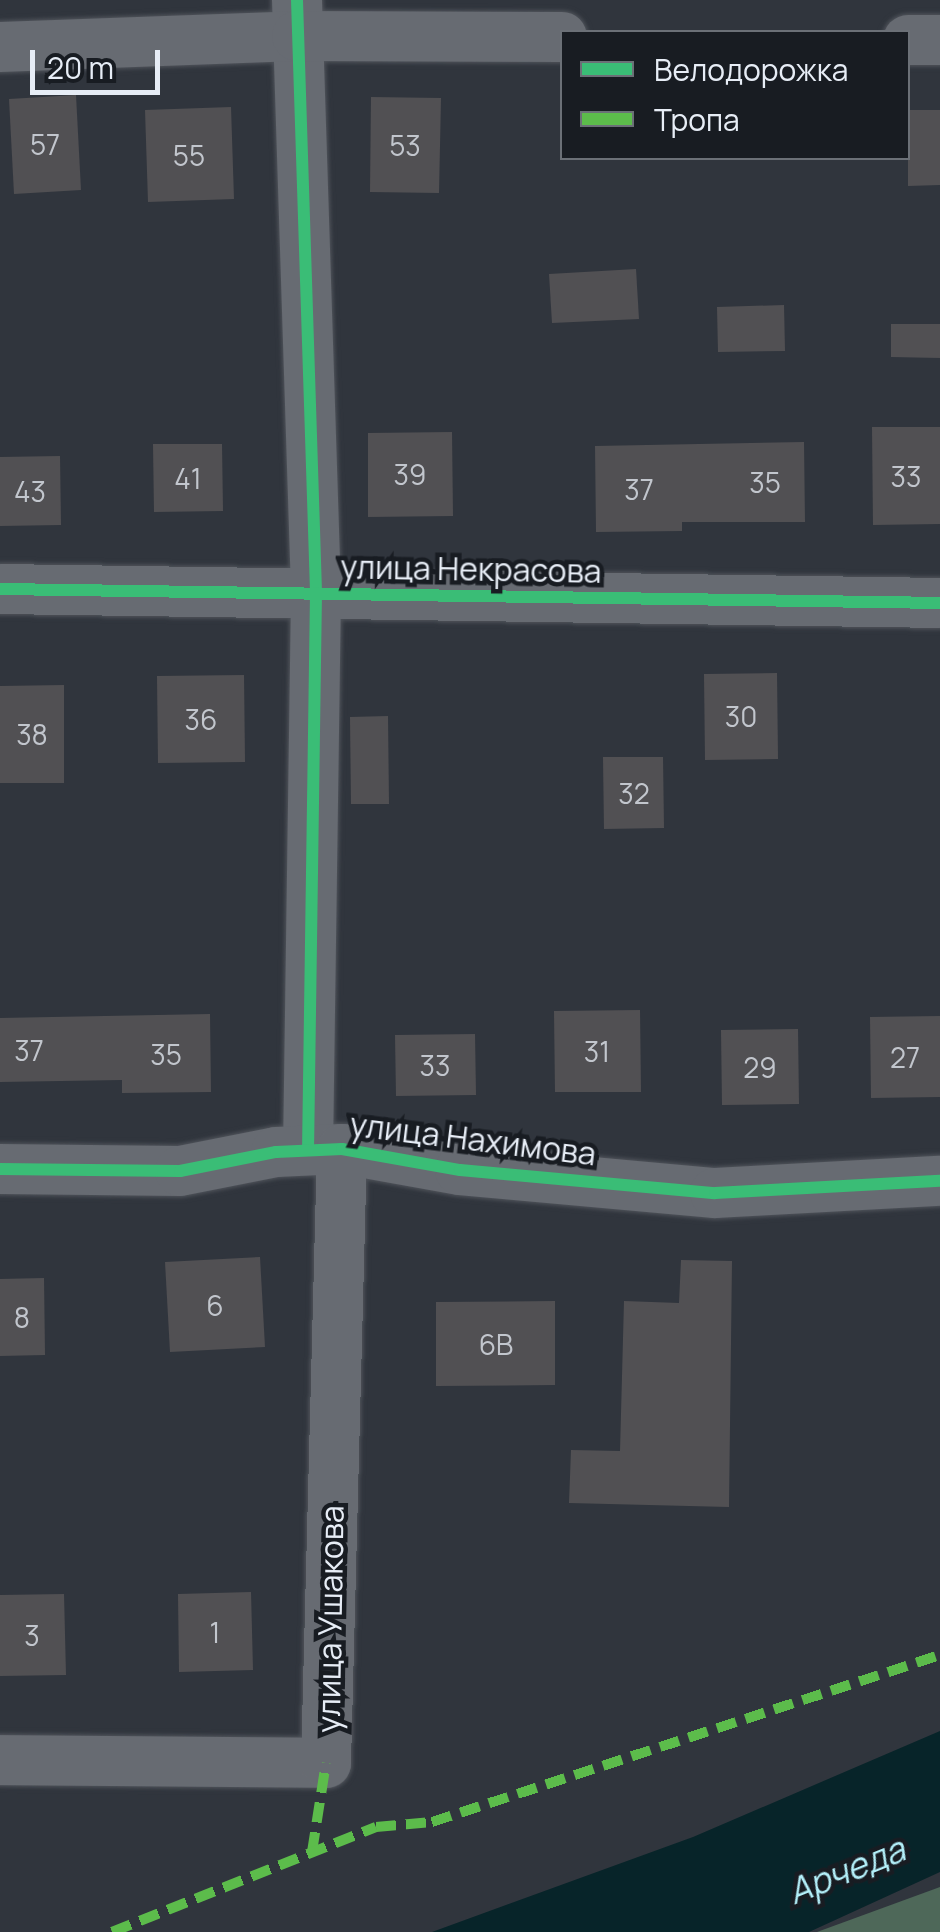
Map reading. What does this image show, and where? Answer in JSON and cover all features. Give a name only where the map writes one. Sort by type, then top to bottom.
[{"type":"street","points":[[0,47],[297,18],[560,38]]},
{"type":"street","points":[[297,18],[316,593],[325,1150]]},
{"type":"street","points":[[910,40],[940,40]]},
{"type":"street","name":"улица Некрасова","points":[[0,589],[940,603]]},
{"type":"street","name":"улица Нахимова","points":[[0,1169],[180,1171],[325,1150],[460,1170],[715,1193],[940,1182]]},
{"type":"street","name":"улица Ушакова","points":[[0,1760],[326,1763],[325,1150]]},
{"type":"green space","points":[[940,1887],[940,1932],[817,1932]]},
{"type":"water","name":"Арчеда","points":[[940,1731],[940,1872],[809,1932],[432,1932],[693,1837]]},
{"type":"building","points":[[76,95],[81,190],[14,194],[9,99]]},
{"type":"building","points":[[371,97],[441,98],[439,193],[370,192]]},
{"type":"building","points":[[231,107],[234,199],[148,202],[145,110]]},
{"type":"building","points":[[910,110],[940,110],[940,185],[908,186]]},
{"type":"building","points":[[636,269],[639,319],[552,323],[549,274]]},
{"type":"building","points":[[784,305],[785,351],[718,352],[717,307]]},
{"type":"building","points":[[891,324],[940,324],[940,358],[891,357]]},
{"type":"building","points":[[872,427],[940,427],[940,524],[873,525]]},
{"type":"building","points":[[452,432],[453,516],[368,517],[368,433]]},
{"type":"building","points":[[804,442],[805,522],[682,522],[682,531],[596,532],[595,446]]},
{"type":"building","points":[[153,444],[222,444],[223,511],[154,512]]},
{"type":"building","points":[[60,456],[61,525],[0,526],[0,457]]},
{"type":"building","points":[[777,673],[778,759],[705,760],[704,674]]},
{"type":"building","points":[[244,675],[245,762],[158,763],[157,676]]},
{"type":"building","points":[[64,685],[64,783],[0,783],[0,686]]},
{"type":"building","points":[[388,716],[389,804],[351,804],[350,717]]},
{"type":"building","points":[[603,757],[663,757],[664,828],[604,829]]},
{"type":"building","points":[[640,1010],[641,1092],[555,1092],[554,1011]]},
{"type":"building","points":[[210,1014],[211,1092],[122,1093],[122,1080],[0,1082],[0,1018]]},
{"type":"building","points":[[940,1016],[940,1097],[871,1098],[870,1017]]},
{"type":"building","points":[[798,1029],[799,1104],[722,1105],[721,1030]]},
{"type":"building","points":[[475,1034],[476,1095],[396,1096],[395,1035]]},
{"type":"building","points":[[260,1257],[265,1347],[170,1352],[165,1262]]},
{"type":"building","points":[[681,1260],[732,1261],[729,1507],[569,1503],[571,1450],[620,1451],[624,1301],[679,1303]]},
{"type":"building","points":[[44,1278],[45,1355],[0,1356],[0,1279]]},
{"type":"building","points":[[555,1301],[555,1385],[436,1386],[436,1302]]},
{"type":"building","points":[[251,1592],[253,1670],[179,1672],[178,1594]]},
{"type":"building","points":[[64,1594],[66,1675],[0,1676],[0,1595]]},
{"type":"marked path","points":[[112,1932],[376,1827],[432,1822],[940,1655]]},
{"type":"marked path","points":[[312,1852],[326,1763]]},
{"type":"cycle path","points":[[297,0],[316,593],[308,1150]]},
{"type":"cycle path","points":[[0,589],[940,603]]},
{"type":"cycle path","points":[[0,1169],[180,1171],[276,1152],[342,1149],[460,1170],[715,1193],[940,1181]]}]
